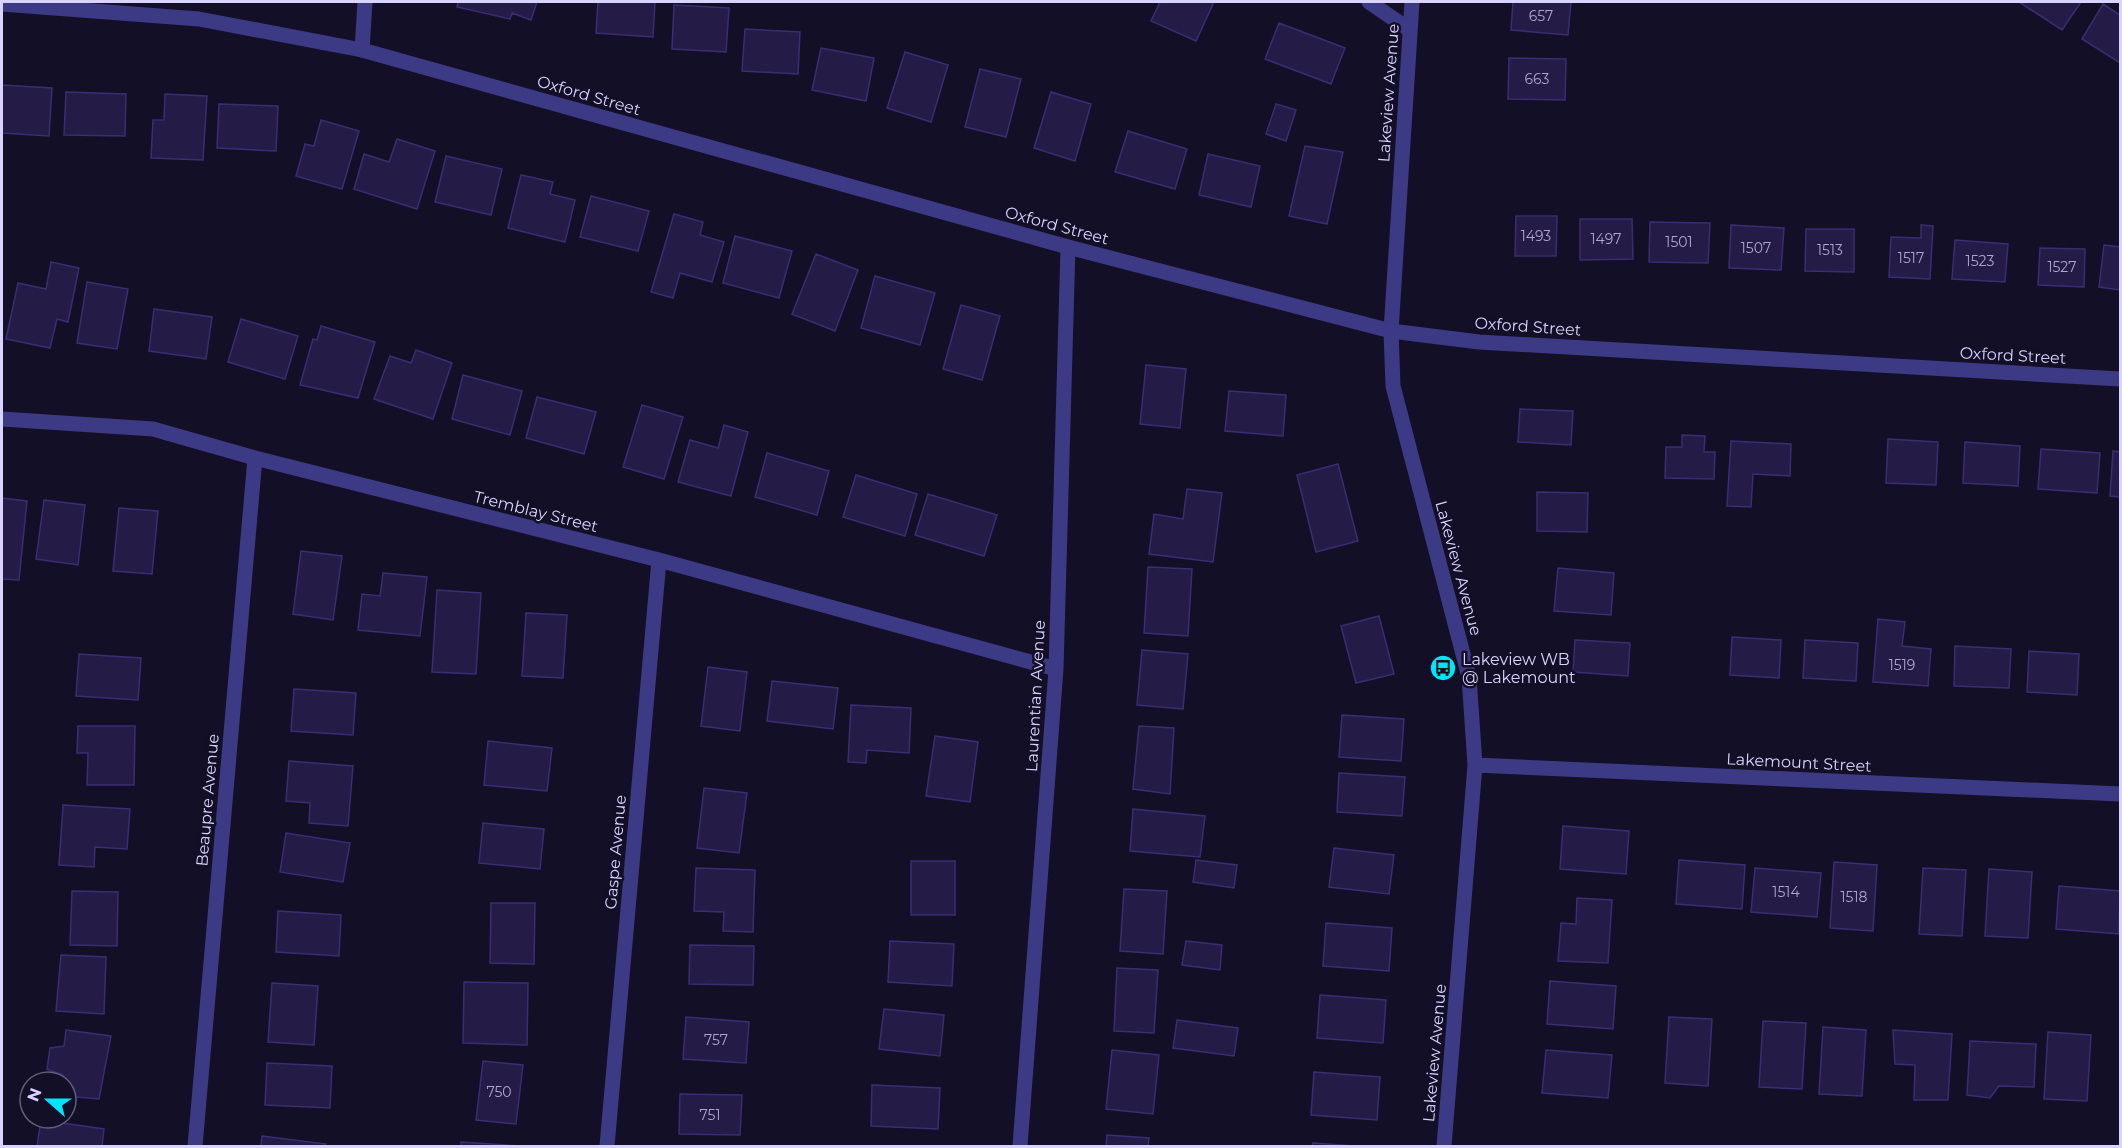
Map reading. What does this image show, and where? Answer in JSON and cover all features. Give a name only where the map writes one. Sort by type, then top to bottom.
[{"type":"street","points":[[362,50],[365,2]]},
{"type":"street","points":[[1369,2],[1410,30]]},
{"type":"street","name":"Lakeview Avenue","points":[[1412,2],[1391,331],[1393,386],[1469,677],[1475,765],[1444,1146]]},
{"type":"street","name":"Oxford Street","points":[[2,4],[198,19],[362,50],[1068,248],[1391,331],[1479,342],[2121,379]]},
{"type":"street","name":"Laurentian Avenue","points":[[1020,1146],[1056,669],[1068,248]]},
{"type":"street","name":"Tremblay Street","points":[[2,419],[153,429],[255,458],[659,560],[1056,669]]},
{"type":"street","name":"Beaupre Avenue","points":[[195,1146],[255,458]]},
{"type":"street","name":"Gaspe Avenue","points":[[607,1146],[659,560]]},
{"type":"street","name":"Lakemount Street","points":[[1475,765],[2121,794]]},
{"type":"building","points":[[458,2],[537,2],[531,20],[512,13],[510,19],[457,7]]},
{"type":"building","points":[[598,2],[655,2],[653,37],[596,33]]},
{"type":"building","points":[[1160,2],[1214,2],[1196,41],[1151,21]]},
{"type":"building","points":[[1513,2],[1571,2],[1568,35],[1511,30]]},
{"type":"building","points":[[2019,2],[2081,2],[2062,30]]},
{"type":"building","points":[[2103,4],[2120,15],[2120,63],[2082,39]]},
{"type":"building","points":[[674,5],[729,8],[726,52],[672,49]]},
{"type":"building","points":[[1279,23],[1345,48],[1331,84],[1265,59]]},
{"type":"building","points":[[745,29],[800,32],[798,74],[742,71]]},
{"type":"building","points":[[821,48],[874,58],[866,101],[812,90]]},
{"type":"building","points":[[905,52],[948,65],[931,122],[887,108]]},
{"type":"building","points":[[1509,58],[1566,59],[1565,100],[1508,99]]},
{"type":"building","points":[[980,69],[1021,79],[1006,137],[965,127]]},
{"type":"building","points":[[2,85],[52,88],[49,136],[2,133]]},
{"type":"building","points":[[66,92],[126,94],[125,136],[64,135]]},
{"type":"building","points":[[1051,92],[1091,104],[1075,161],[1034,148]]},
{"type":"building","points":[[165,94],[207,96],[203,160],[151,158],[153,120],[164,120]]},
{"type":"building","points":[[219,104],[278,106],[276,151],[217,148]]},
{"type":"building","points":[[1276,104],[1296,110],[1286,141],[1266,134]]},
{"type":"building","points":[[321,120],[359,131],[342,189],[296,176],[305,144],[314,146]]},
{"type":"building","points":[[1128,131],[1187,149],[1175,189],[1115,172]]},
{"type":"building","points":[[397,139],[435,151],[417,209],[354,189],[364,154],[389,162]]},
{"type":"building","points":[[1305,146],[1343,152],[1327,224],[1289,216]]},
{"type":"building","points":[[1208,154],[1260,166],[1251,207],[1199,195]]},
{"type":"building","points":[[446,156],[502,169],[491,215],[435,202]]},
{"type":"building","points":[[521,175],[553,182],[550,194],[575,200],[565,242],[508,228]]},
{"type":"building","points":[[591,196],[649,211],[638,251],[580,237]]},
{"type":"building","points":[[674,214],[703,222],[700,235],[724,242],[712,282],[680,273],[673,298],[651,292]]},
{"type":"building","points":[[1516,216],[1557,216],[1556,256],[1515,256]]},
{"type":"building","points":[[1580,219],[1632,219],[1633,259],[1580,260]]},
{"type":"building","points":[[1650,222],[1710,223],[1708,263],[1649,262]]},
{"type":"building","points":[[1731,225],[1784,228],[1781,270],[1729,268]]},
{"type":"building","points":[[1921,225],[1933,226],[1930,279],[1889,277],[1891,237],[1921,238]]},
{"type":"building","points":[[1806,229],[1854,229],[1854,272],[1805,271]]},
{"type":"building","points":[[735,236],[792,251],[779,298],[723,283]]},
{"type":"building","points":[[1955,240],[2008,244],[2005,282],[1952,279]]},
{"type":"building","points":[[2104,245],[2120,247],[2120,290],[2099,287]]},
{"type":"building","points":[[2040,248],[2085,249],[2084,287],[2038,285]]},
{"type":"building","points":[[816,254],[858,270],[835,331],[792,314]]},
{"type":"building","points":[[51,262],[79,268],[68,322],[57,319],[50,348],[6,339],[18,283],[46,289]]},
{"type":"building","points":[[875,276],[935,293],[920,345],[861,328]]},
{"type":"building","points":[[87,282],[128,289],[117,349],[77,343]]},
{"type":"building","points":[[961,305],[1000,316],[982,380],[943,369]]},
{"type":"building","points":[[154,309],[212,317],[206,359],[149,351]]},
{"type":"building","points":[[241,319],[298,336],[285,379],[228,362]]},
{"type":"building","points":[[321,326],[375,342],[358,398],[300,385],[313,339],[317,340]]},
{"type":"building","points":[[416,350],[452,363],[433,419],[374,399],[390,356],[411,363]]},
{"type":"building","points":[[1146,365],[1186,369],[1180,428],[1140,424]]},
{"type":"building","points":[[463,375],[522,391],[510,435],[452,419]]},
{"type":"building","points":[[1229,391],[1286,395],[1283,436],[1225,431]]},
{"type":"building","points":[[537,397],[596,412],[584,454],[526,438]]},
{"type":"building","points":[[642,405],[683,417],[664,479],[623,467]]},
{"type":"building","points":[[1520,409],[1573,411],[1571,445],[1518,442]]},
{"type":"building","points":[[724,425],[748,432],[731,496],[678,482],[690,440],[718,448]]},
{"type":"building","points":[[1682,435],[1705,436],[1704,452],[1715,452],[1714,479],[1665,478],[1666,447],[1682,447]]},
{"type":"building","points":[[1888,439],[1938,442],[1936,485],[1886,483]]},
{"type":"building","points":[[1731,441],[1791,444],[1790,476],[1753,474],[1751,507],[1727,506]]},
{"type":"building","points":[[1965,442],[2020,446],[2018,486],[1963,483]]},
{"type":"building","points":[[2041,449],[2100,453],[2097,493],[2038,489]]},
{"type":"building","points":[[2113,451],[2120,452],[2120,497],[2110,496]]},
{"type":"building","points":[[767,453],[829,471],[817,515],[755,497]]},
{"type":"building","points":[[1338,464],[1358,541],[1316,552],[1297,475]]},
{"type":"building","points":[[856,475],[917,494],[905,536],[843,517]]},
{"type":"building","points":[[1187,489],[1222,493],[1213,562],[1149,554],[1154,514],[1183,519]]},
{"type":"building","points":[[1537,492],[1588,493],[1587,532],[1537,531]]},
{"type":"building","points":[[928,494],[997,515],[984,556],[915,535]]},
{"type":"building","points":[[2,498],[27,501],[19,580],[2,579]]},
{"type":"building","points":[[44,500],[85,505],[78,565],[36,559]]},
{"type":"building","points":[[119,508],[158,511],[152,574],[113,571]]},
{"type":"building","points":[[301,551],[342,556],[333,620],[293,614]]},
{"type":"building","points":[[1148,567],[1192,569],[1188,636],[1144,633]]},
{"type":"building","points":[[1558,568],[1614,573],[1611,615],[1554,611]]},
{"type":"building","points":[[383,573],[427,577],[420,636],[358,630],[362,594],[380,596]]},
{"type":"building","points":[[437,590],[481,593],[476,674],[432,672]]},
{"type":"building","points":[[526,613],[567,615],[563,678],[522,676]]},
{"type":"building","points":[[1379,616],[1394,674],[1356,683],[1341,626]]},
{"type":"building","points":[[1878,619],[1905,622],[1902,646],[1931,649],[1928,686],[1873,682]]},
{"type":"building","points":[[1732,637],[1781,640],[1779,678],[1730,675]]},
{"type":"building","points":[[1575,640],[1630,643],[1628,676],[1573,672]]},
{"type":"building","points":[[1805,640],[1858,643],[1856,681],[1803,678]]},
{"type":"building","points":[[1955,646],[2011,649],[2009,688],[1954,686]]},
{"type":"building","points":[[1142,650],[1188,654],[1183,709],[1137,705]]},
{"type":"building","points":[[2029,651],[2079,654],[2077,695],[2027,692]]},
{"type":"building","points":[[79,654],[141,658],[138,700],[76,696]]},
{"type":"building","points":[[708,667],[747,672],[740,731],[701,726]]},
{"type":"building","points":[[772,681],[838,688],[833,729],[767,721]]},
{"type":"building","points":[[294,689],[356,693],[353,735],[291,731]]},
{"type":"building","points":[[851,705],[911,708],[909,753],[867,750],[866,763],[848,762]]},
{"type":"building","points":[[1342,715],[1404,719],[1401,761],[1339,757]]},
{"type":"building","points":[[78,726],[135,726],[134,785],[87,785],[88,753],[77,753]]},
{"type":"building","points":[[1139,726],[1174,728],[1170,794],[1133,789]]},
{"type":"building","points":[[935,736],[978,742],[970,802],[926,796]]},
{"type":"building","points":[[488,741],[552,748],[547,791],[484,785]]},
{"type":"building","points":[[289,761],[353,766],[348,826],[309,823],[310,803],[286,801]]},
{"type":"building","points":[[1339,773],[1405,777],[1402,816],[1337,812]]},
{"type":"building","points":[[704,788],[747,793],[739,853],[697,848]]},
{"type":"building","points":[[63,805],[130,809],[127,849],[95,847],[94,867],[59,865]]},
{"type":"building","points":[[1133,809],[1205,816],[1200,857],[1130,851]]},
{"type":"building","points":[[483,823],[544,829],[540,869],[479,863]]},
{"type":"building","points":[[1563,826],[1629,831],[1626,874],[1560,869]]},
{"type":"building","points":[[286,833],[350,843],[343,882],[280,872]]},
{"type":"building","points":[[1334,848],[1394,855],[1389,894],[1329,887]]},
{"type":"building","points":[[1196,860],[1237,865],[1234,888],[1193,882]]},
{"type":"building","points":[[1679,860],[1745,865],[1742,909],[1676,904]]},
{"type":"building","points":[[911,861],[955,861],[955,915],[911,915]]},
{"type":"building","points":[[1834,862],[1877,865],[1873,931],[1830,928]]},
{"type":"building","points":[[696,868],[755,870],[753,932],[723,931],[724,912],[694,911]]},
{"type":"building","points":[[1755,868],[1821,873],[1817,917],[1751,912]]},
{"type":"building","points":[[1923,868],[1966,870],[1962,936],[1919,934]]},
{"type":"building","points":[[1989,869],[2032,872],[2028,938],[1985,936]]},
{"type":"building","points":[[2059,886],[2120,891],[2119,934],[2056,929]]},
{"type":"building","points":[[1124,889],[1167,891],[1163,954],[1120,951]]},
{"type":"building","points":[[72,891],[118,892],[117,946],[70,945]]},
{"type":"building","points":[[1577,898],[1612,900],[1608,963],[1558,961],[1561,923],[1576,924]]},
{"type":"building","points":[[491,903],[535,903],[534,964],[490,963]]},
{"type":"building","points":[[278,911],[341,915],[339,956],[276,952]]},
{"type":"building","points":[[1326,923],[1392,928],[1389,971],[1323,966]]},
{"type":"building","points":[[890,941],[954,944],[952,986],[888,982]]},
{"type":"building","points":[[1186,941],[1222,945],[1220,970],[1182,965]]},
{"type":"building","points":[[690,945],[754,946],[753,985],[689,984]]},
{"type":"building","points":[[61,955],[106,957],[104,1014],[56,1011]]},
{"type":"building","points":[[1117,968],[1158,970],[1154,1033],[1114,1031]]},
{"type":"building","points":[[1550,981],[1616,986],[1613,1029],[1547,1024]]},
{"type":"building","points":[[464,982],[528,983],[527,1045],[463,1043]]},
{"type":"building","points":[[272,983],[318,986],[314,1045],[268,1042]]},
{"type":"building","points":[[1320,995],[1386,1000],[1383,1043],[1317,1038]]},
{"type":"building","points":[[884,1009],[944,1015],[940,1056],[879,1049]]},
{"type":"building","points":[[686,1017],[749,1022],[746,1063],[683,1059]]},
{"type":"building","points":[[1669,1017],[1712,1019],[1708,1086],[1665,1083]]},
{"type":"building","points":[[1177,1020],[1238,1028],[1234,1056],[1173,1048]]},
{"type":"building","points":[[1763,1021],[1806,1023],[1802,1089],[1759,1087]]},
{"type":"building","points":[[1823,1027],[1866,1030],[1862,1096],[1819,1094]]},
{"type":"building","points":[[66,1030],[111,1036],[99,1099],[78,1097],[78,1070],[47,1069],[50,1048],[64,1046]]},
{"type":"building","points":[[1893,1030],[1952,1034],[1948,1100],[1914,1100],[1915,1065],[1895,1064]]},
{"type":"building","points":[[2048,1032],[2091,1035],[2087,1101],[2044,1099]]},
{"type":"building","points":[[1970,1041],[2036,1044],[2034,1087],[1999,1086],[1990,1098],[1967,1095]]},
{"type":"building","points":[[1112,1050],[1159,1055],[1153,1114],[1106,1109]]},
{"type":"building","points":[[1546,1050],[1612,1055],[1608,1098],[1542,1093]]},
{"type":"building","points":[[483,1061],[523,1065],[516,1124],[476,1120]]},
{"type":"building","points":[[267,1063],[332,1066],[330,1108],[265,1105]]},
{"type":"building","points":[[1314,1072],[1380,1077],[1377,1120],[1311,1115]]},
{"type":"building","points":[[872,1085],[940,1088],[938,1129],[871,1126]]},
{"type":"building","points":[[680,1094],[742,1095],[740,1135],[679,1134]]},
{"type":"building","points":[[78,1125],[104,1129],[102,1146],[37,1146],[39,1130],[78,1130]]},
{"type":"building","points":[[1107,1135],[1149,1138],[1148,1146],[1106,1146]]},
{"type":"building","points":[[262,1136],[326,1144],[325,1146],[261,1146]]},
{"type":"building","points":[[461,1142],[521,1146],[461,1146]]},
{"type":"building","points":[[1313,1143],[1354,1146],[1312,1146]]},
{"type":"place","name":"Lakeview WB @ Lakemount","points":[[1443,668]]}]
